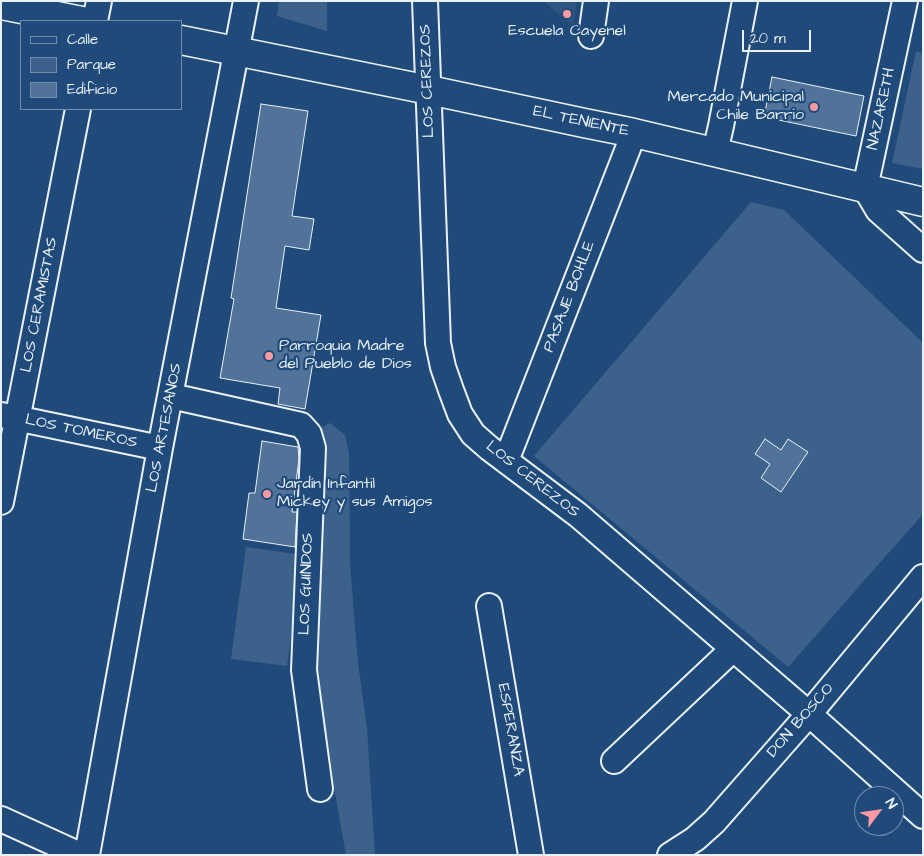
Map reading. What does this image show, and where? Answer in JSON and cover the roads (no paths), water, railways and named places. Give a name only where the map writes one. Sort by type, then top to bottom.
[{"type":"main road","points":[[1,5],[77,20]]},
{"type":"main road","name":"EL TENIENTE","points":[[182,40],[634,133],[923,202]]},
{"type":"street","points":[[96,20],[100,1]]},
{"type":"street","name":"LOS ARTESANOS","points":[[87,855],[160,448],[246,1]]},
{"type":"street","name":"LOS CEREZOS","points":[[425,1],[438,343],[443,367],[460,414],[473,434],[489,448],[578,515],[809,714],[918,801]]},
{"type":"street","points":[[591,36],[596,1]]},
{"type":"street","points":[[714,152],[721,126],[745,1]]},
{"type":"street","name":"NAZARETH","points":[[864,188],[905,1]]},
{"type":"street","name":"LOS CERAMISTAS","points":[[1,502],[9,417],[78,110]]},
{"type":"street","name":"PASAJE BOHLE","points":[[506,461],[634,133]]},
{"type":"street","points":[[864,188],[878,210],[923,250]]},
{"type":"street","name":"LOS GUINDOS","points":[[171,396],[300,425],[309,434],[313,448],[304,670],[320,788]]},
{"type":"street","name":"LOS TOMEROS","points":[[9,417],[160,448]]},
{"type":"street","name":"DON BOSCO","points":[[670,855],[695,839],[714,822],[809,714],[923,577]]},
{"type":"street","name":"ESPERANZA","points":[[489,606],[531,855]]},
{"type":"street","points":[[614,761],[733,649]]},
{"type":"street","points":[[1,819],[80,855]]},
{"type":"place","name":"Escuela Cayenel","points":[[567,14]]},
{"type":"place","name":"Mercado Municipal Chile Barrio","points":[[814,107]]},
{"type":"place","name":"Parroquia Madre del Pueblo de Dios","points":[[269,356]]},
{"type":"place","name":"Jardín Infantil Mickey y sus Amigos","points":[[267,494]]}]
